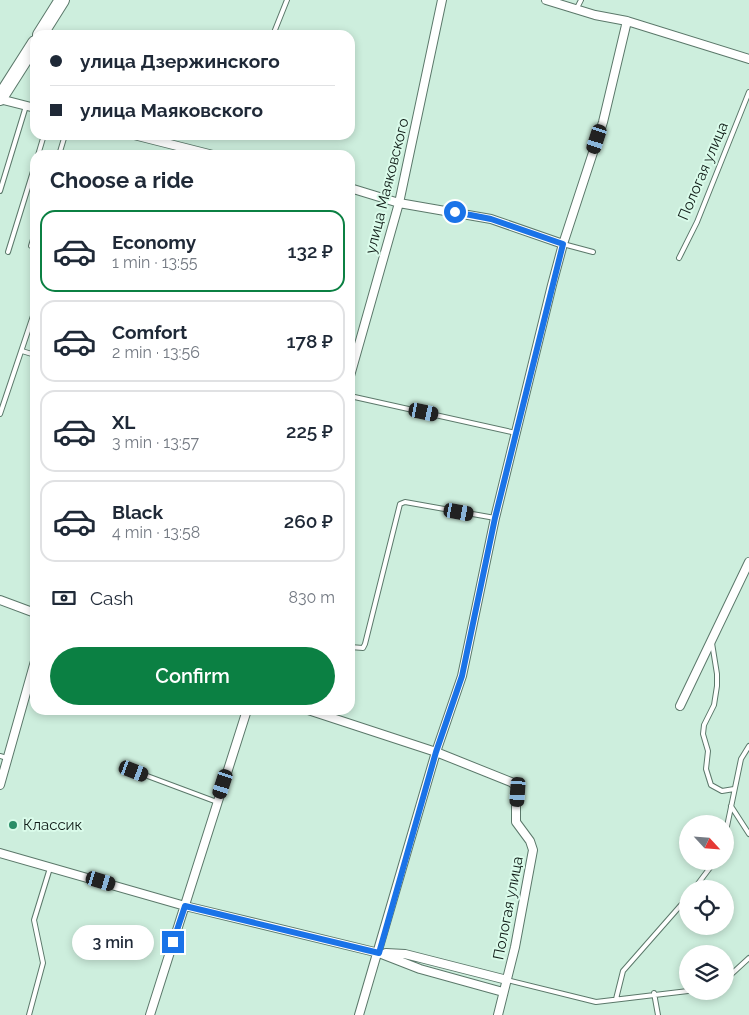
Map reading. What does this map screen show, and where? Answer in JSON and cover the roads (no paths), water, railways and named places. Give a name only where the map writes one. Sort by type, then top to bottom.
[{"type":"highway","points":[[43,30],[62,0]]},
{"type":"highway","points":[[0,98],[30,51]]},
{"type":"street","name":"улица Маяковского","points":[[355,359],[400,203],[442,0]]},
{"type":"street","points":[[546,0],[576,10],[627,21],[749,59]]},
{"type":"street","points":[[359,1015],[379,953],[436,752],[462,676],[495,518],[563,244],[603,122],[627,21]]},
{"type":"street","points":[[0,98],[30,107]]},
{"type":"street","points":[[151,140],[185,150]]},
{"type":"street","points":[[355,190],[400,203],[491,219],[563,244]]},
{"type":"street","points":[[680,706],[749,562]]},
{"type":"street","points":[[0,600],[30,611]]},
{"type":"street","points":[[0,785],[4,757],[30,676]]},
{"type":"street","points":[[150,1015],[244,715]]},
{"type":"street","points":[[323,715],[436,752]]},
{"type":"street","name":"Пологая улица","points":[[436,752],[511,782],[516,786],[518,792],[516,822],[530,841],[533,850],[507,980],[498,1015]]},
{"type":"street","points":[[0,853],[185,906],[379,953],[420,969],[503,992]]},
{"type":"street","points":[[379,953],[405,954],[507,980]]},
{"type":"lane","points":[[275,30],[287,0]]},
{"type":"lane","points":[[576,10],[581,0]]},
{"type":"lane","name":"Пологая улица","points":[[680,258],[744,109],[749,92]]},
{"type":"lane","points":[[0,191],[26,106]]},
{"type":"lane","points":[[744,109],[749,111]]},
{"type":"lane","points":[[8,252],[30,181]]},
{"type":"lane","points":[[563,244],[593,252]]},
{"type":"lane","points":[[0,414],[30,326]]},
{"type":"lane","points":[[22,351],[30,353]]},
{"type":"lane","points":[[355,397],[516,433]]},
{"type":"lane","points":[[355,648],[363,648],[365,644],[400,504],[405,502],[495,518]]},
{"type":"lane","points":[[711,640],[717,674],[714,705],[704,725],[703,734],[708,751],[706,769],[712,785],[722,790],[734,790]]},
{"type":"lane","points":[[729,815],[741,759],[749,746]]},
{"type":"lane","points":[[134,771],[217,802]]},
{"type":"lane","points":[[731,806],[749,834]]},
{"type":"lane","points":[[29,1015],[43,963],[34,920],[50,866]]},
{"type":"lane","points":[[616,999],[623,971],[679,906]]},
{"type":"lane","points":[[734,972],[749,958]]},
{"type":"lane","points":[[507,980],[584,1000],[602,1002],[654,993],[679,992]]},
{"type":"lane","points":[[654,993],[658,1015]]},
{"type":"place","name":"Классик","points":[[13,825]]}]
